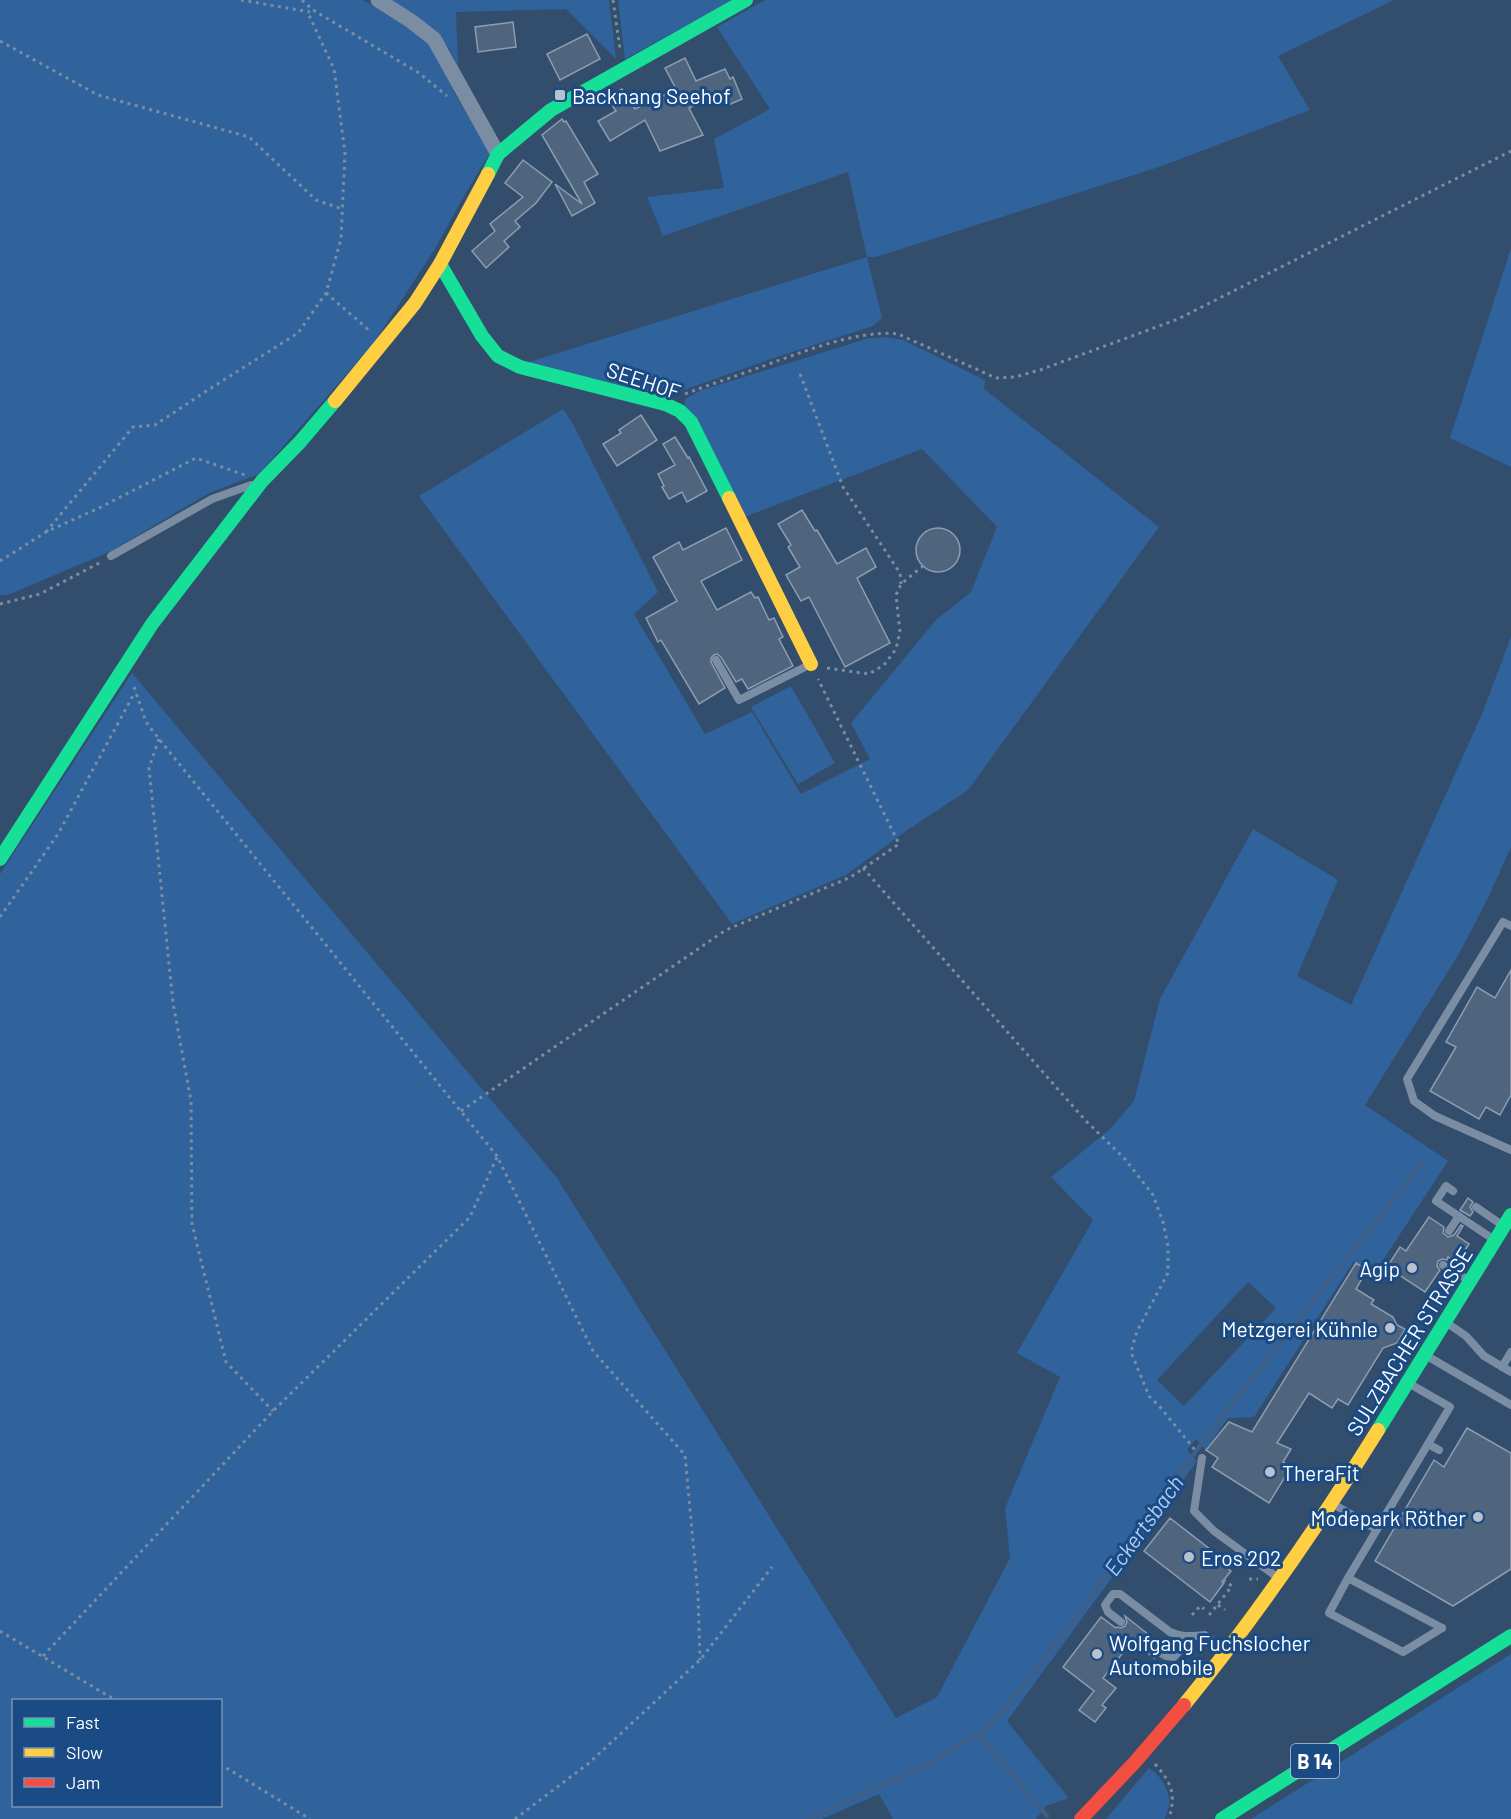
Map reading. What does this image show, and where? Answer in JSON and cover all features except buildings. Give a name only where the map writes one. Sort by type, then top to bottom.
[{"type":"street","points":[[378,0],[434,39],[498,154]]},
{"type":"street","points":[[0,859],[152,624],[262,482],[300,442],[415,303],[440,264],[498,154],[551,110],[746,0]]},
{"type":"street","name":"SEEHOF","points":[[440,264],[482,336],[498,356],[520,367],[665,404],[680,411],[691,422],[811,664]]},
{"type":"street","name":"SULZBACHER STRASSE","points":[[1081,1819],[1143,1753],[1226,1652],[1279,1579],[1332,1503],[1409,1384],[1508,1221]]},
{"type":"street","name":"B 14","points":[[1222,1819],[1511,1636]]},
{"type":"street","points":[[1090,1819],[1099,1799]]},
{"type":"lane","points":[[111,556],[212,499],[262,482]]},
{"type":"lane","points":[[716,660],[740,700],[811,664]]},
{"type":"lane","points":[[1511,926],[1503,922],[1407,1079],[1413,1101],[1435,1116],[1511,1150]]},
{"type":"lane","points":[[1453,1191],[1446,1186],[1436,1201],[1496,1241]]},
{"type":"lane","points":[[1476,1207],[1508,1221]]},
{"type":"lane","points":[[1449,1231],[1459,1216]]},
{"type":"lane","points":[[1443,1264],[1471,1282]]},
{"type":"lane","points":[[1446,1323],[1466,1336],[1484,1356],[1511,1372]]},
{"type":"lane","points":[[1502,1367],[1509,1351]]},
{"type":"lane","points":[[1426,1355],[1511,1405]]},
{"type":"lane","points":[[1348,1578],[1442,1628],[1403,1652],[1329,1613],[1348,1578],[1450,1407],[1409,1384]]},
{"type":"lane","points":[[1428,1444],[1439,1450]]},
{"type":"lane","points":[[1202,1458],[1194,1511],[1214,1532],[1279,1579]]},
{"type":"lane","points":[[1332,1503],[1376,1529]]},
{"type":"lane","points":[[1121,1622],[1108,1612],[1105,1605],[1113,1594],[1120,1594],[1170,1632],[1191,1638],[1206,1635],[1226,1652]]},
{"type":"lane","points":[[1159,1652],[1174,1657],[1191,1638]]},
{"type":"path","points":[[241,0],[308,13],[313,10]]},
{"type":"path","points":[[302,0],[313,10],[419,73],[454,102]]},
{"type":"path","points":[[613,0],[622,69]]},
{"type":"path","points":[[46,532],[133,427],[155,426],[298,333],[326,293],[341,238],[345,153],[334,69],[308,13]]},
{"type":"path","points":[[0,41],[98,95],[249,137],[316,200],[342,209]]},
{"type":"path","points":[[665,404],[688,393],[836,342],[882,333],[898,334],[996,378],[1016,377],[1040,370],[1178,319],[1511,151]]},
{"type":"path","points":[[326,293],[384,343]]},
{"type":"path","points":[[800,374],[843,487],[900,573],[901,584]]},
{"type":"path","points":[[0,561],[46,532],[196,458],[262,482]]},
{"type":"path","points":[[0,604],[40,594],[111,556]]},
{"type":"path","points":[[811,664],[838,671],[869,674],[884,666],[896,649],[900,632],[896,595],[901,584],[922,566]]},
{"type":"path","points":[[461,1112],[726,930],[851,877],[899,844],[811,664]]},
{"type":"path","points":[[127,665],[146,722],[497,1156],[593,1351],[685,1455],[698,1595],[700,1660]]},
{"type":"path","points":[[0,917],[58,834],[135,692]]},
{"type":"path","points":[[159,739],[149,768],[173,1003],[191,1101],[192,1224],[226,1362],[273,1411]]},
{"type":"path","points":[[863,868],[1086,1121],[1125,1159],[1153,1195],[1163,1222],[1168,1246],[1168,1274],[1137,1331],[1131,1352],[1149,1396],[1161,1407],[1190,1444]]},
{"type":"path","points":[[43,1656],[273,1411],[470,1217],[497,1156]]},
{"type":"path","points":[[515,1819],[589,1763],[700,1660],[772,1567]]},
{"type":"path","points":[[1209,1613],[1232,1586],[1224,1580]]},
{"type":"path","points":[[1218,1605],[1225,1610]]},
{"type":"path","points":[[1192,1616],[1200,1606],[1204,1609]]},
{"type":"path","points":[[0,1631],[112,1699]]},
{"type":"path","points":[[1154,1762],[1166,1776],[1173,1794],[1169,1819]]},
{"type":"path","points":[[222,1765],[310,1819]]},
{"type":"shaded area","points":[[0,0],[363,0],[422,36],[435,50],[454,92],[490,153],[436,247],[374,343],[259,474],[209,493],[111,551],[8,595],[0,595]]},
{"type":"shaded area","points":[[389,0],[609,0],[616,59],[566,9],[456,12],[458,66],[449,48],[426,25]]},
{"type":"shaded area","points":[[618,0],[733,0],[625,59]]},
{"type":"shaded area","points":[[765,0],[1394,0],[1278,56],[1310,110],[1159,167],[876,257],[867,257],[848,172],[663,236],[647,197],[724,188],[714,139],[770,109],[717,27]]},
{"type":"shaded area","points":[[1511,248],[1511,467],[1450,438]]},
{"type":"shaded area","points":[[867,257],[882,318],[873,326],[667,396],[526,363]]},
{"type":"shaded area","points":[[884,337],[903,340],[985,380],[984,389],[1159,527],[968,790],[906,831],[846,875],[732,924],[419,496],[563,409],[573,424],[658,592],[634,614],[705,734],[752,712],[801,794],[870,759],[851,723],[936,620],[971,592],[997,527],[922,449],[742,518],[685,406],[685,399],[699,391],[866,339]]},
{"type":"shaded area","points":[[1511,637],[1511,847],[1460,952],[1365,1105],[1448,1161],[1374,1274],[1354,1261],[1254,1417],[1228,1418],[1205,1450],[1196,1439],[1187,1450],[1197,1461],[1007,1721],[1069,1798],[1046,1806],[1036,1819],[893,1819],[879,1794],[822,1819],[0,1819],[0,874],[132,673],[557,1178],[896,1718],[937,1697],[1010,1558],[1005,1508],[1060,1377],[1017,1353],[1093,1220],[1051,1177],[1109,1130],[1134,1101],[1160,999],[1253,829],[1338,880],[1297,976],[1351,1005],[1482,714]],"holes":[[[1248,1282],[1276,1308],[1184,1406],[1157,1380]]]},
{"type":"shaded area","points":[[791,686],[835,763],[798,784],[751,707]]},
{"type":"shaded area","points":[[1511,1654],[1511,1819],[1251,1819]]},
{"type":"shaded area","points":[[1149,1768],[1161,1779],[1168,1795],[1169,1805],[1165,1819],[1106,1819]]},
{"type":"waterway","name":"Eckertsbach","points":[[808,1819],[939,1759],[993,1723],[1082,1610],[1201,1444],[1422,1163]]},
{"type":"waterway","points":[[977,1733],[1047,1816]]},
{"type":"traffic: fast","points":[[488,174],[498,154],[551,110],[746,0]]},
{"type":"traffic: fast","points":[[440,264],[482,336],[498,356],[520,367],[665,404],[680,411],[691,422],[729,498]]},
{"type":"traffic: fast","points":[[0,859],[152,624],[262,481],[335,401]]},
{"type":"traffic: fast","points":[[1378,1430],[1511,1215]]},
{"type":"traffic: fast","points":[[1222,1819],[1511,1636]]},
{"type":"traffic: slow","points":[[335,401],[415,303],[440,264],[488,174]]},
{"type":"traffic: slow","points":[[729,498],[811,664]]},
{"type":"traffic: slow","points":[[1184,1705],[1286,1570],[1378,1430]]},
{"type":"traffic: jam","points":[[1081,1819],[1135,1762],[1184,1705]]},
{"type":"place","name":"Backnang Seehof","points":[[560,95]]},
{"type":"place","name":"Agip","points":[[1412,1268]]},
{"type":"place","name":"Metzgerei Kühnle","points":[[1390,1328]]},
{"type":"place","name":"TheraFit","points":[[1270,1472]]},
{"type":"place","name":"Modepark Röther","points":[[1478,1517]]},
{"type":"place","name":"Eros 202","points":[[1189,1557]]},
{"type":"place","name":"Wolfgang Fuchslocher Automobile","points":[[1097,1654]]}]
